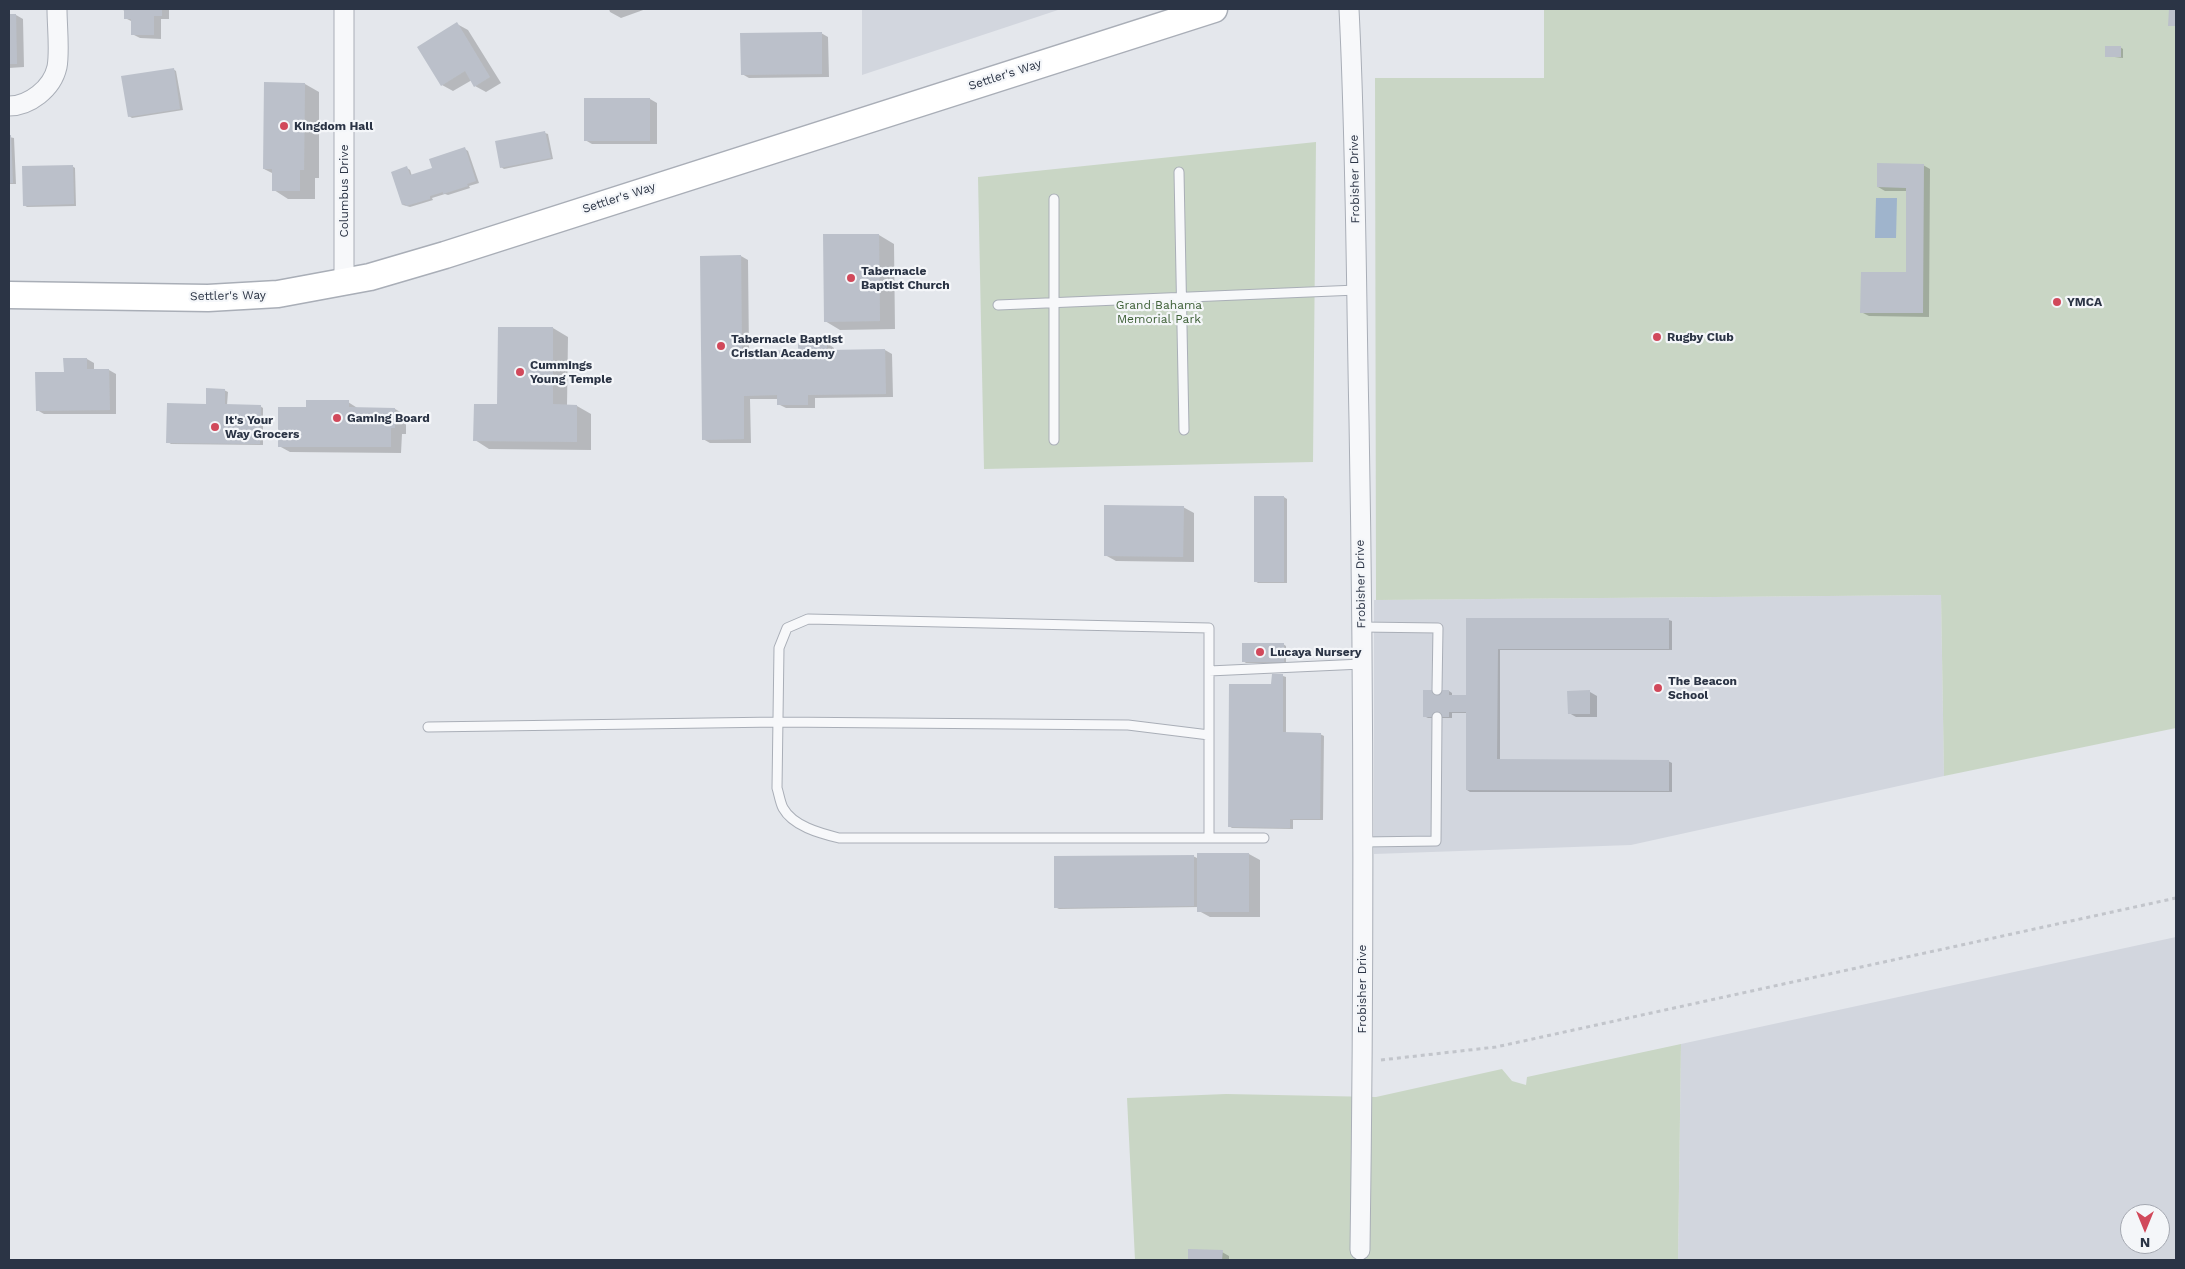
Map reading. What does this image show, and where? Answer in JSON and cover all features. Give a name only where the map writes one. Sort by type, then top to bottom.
[{"type":"main road","name":"Settler's Way","points":[[9,296],[208,298],[258,296],[312,289],[370,277],[445,255],[1214,9]]},
{"type":"street","points":[[9,106],[20,106],[31,101],[54,76],[57,66],[57,9]]},
{"type":"street","name":"Columbus Drive","points":[[344,9],[344,282]]},
{"type":"street","name":"Frobisher Drive","points":[[1349,9],[1354,98],[1362,627],[1360,1250]]},
{"type":"lane","points":[[1179,172],[1184,430]]},
{"type":"lane","points":[[1054,199],[1054,440]]},
{"type":"lane","points":[[998,304],[1356,290]]},
{"type":"lane","points":[[1209,838],[1210,628],[808,619],[787,628],[779,648],[777,788],[783,808],[797,822],[817,833],[839,838],[1209,838],[1264,838]]},
{"type":"lane","points":[[1362,627],[1438,628],[1437,690]]},
{"type":"lane","points":[[1210,671],[1362,664]]},
{"type":"lane","points":[[1362,842],[1436,841],[1437,717]]},
{"type":"lane","points":[[428,727],[778,722],[1128,725],[1210,735]]},
{"type":"path","points":[[1362,1062],[1496,1048],[2176,898]]},
{"type":"shaded area","points":[[862,9],[1061,9],[862,75]]},
{"type":"shaded area","name":"The Beacon School","points":[[1941,595],[1944,776],[1631,845],[1374,854],[1374,600]]},
{"type":"shaded area","points":[[2176,937],[2176,1260],[1678,1260],[1681,1044]]},
{"type":"green space","name":"Rugby Club","points":[[1544,9],[2176,9],[2176,728],[1944,776],[1941,595],[1376,600],[1375,78],[1544,78]]},
{"type":"green space","name":"Grand Bahama Memorial Park","points":[[1316,142],[1313,462],[984,469],[978,177]]},
{"type":"green space","points":[[1681,1044],[1678,1260],[1135,1260],[1127,1098],[1226,1094],[1376,1097],[1502,1069],[1512,1081],[1526,1085],[1527,1077]]},
{"type":"water","points":[[1876,198],[1897,198],[1896,238],[1875,238]]},
{"type":"building","points":[[124,9],[162,9],[162,16],[154,16],[154,35],[131,35],[131,19],[124,19]]},
{"type":"building","points":[[2169,9],[2176,9],[2176,26],[2168,26]]},
{"type":"building","points":[[9,14],[16,14],[17,64],[9,64]]},
{"type":"building","points":[[457,22],[490,77],[474,87],[465,71],[441,86],[417,47]]},
{"type":"building","points":[[822,32],[822,74],[741,75],[740,33]]},
{"type":"building","points":[[2105,46],[2121,46],[2121,57],[2105,57]]},
{"type":"building","points":[[174,68],[180,109],[128,117],[121,76]]},
{"type":"building","name":"Kingdom Hall","points":[[264,82],[305,83],[304,170],[300,170],[300,191],[272,191],[272,169],[263,169]]},
{"type":"building","points":[[584,98],[650,98],[650,141],[584,141]]},
{"type":"building","points":[[545,131],[551,158],[500,168],[495,141]]},
{"type":"building","points":[[9,135],[11,135],[13,183],[9,183]]},
{"type":"building","points":[[465,147],[476,181],[467,184],[468,186],[430,196],[430,199],[406,206],[405,204],[402,205],[391,172],[407,166],[410,175],[432,168],[429,159]]},
{"type":"building","points":[[1877,163],[1924,164],[1923,313],[1860,313],[1861,272],[1906,272],[1906,188],[1877,187]]},
{"type":"building","points":[[73,165],[74,204],[23,206],[22,166]]},
{"type":"building","name":"Tabernacle Baptist Church","points":[[823,234],[879,234],[880,321],[824,322]]},
{"type":"building","name":"Tabernacle Baptist Cristian Academy","points":[[741,255],[742,351],[798,350],[798,343],[827,342],[827,350],[885,349],[886,394],[808,395],[808,405],[777,405],[777,395],[744,396],[744,439],[702,440],[700,256]]},
{"type":"building","points":[[498,327],[553,327],[553,404],[577,405],[577,442],[473,441],[474,404],[497,404]]},
{"type":"building","points":[[63,358],[87,358],[87,369],[109,369],[110,410],[36,411],[35,372],[64,372]]},
{"type":"building","points":[[206,388],[225,389],[225,404],[261,405],[260,444],[166,443],[167,403],[206,404]]},
{"type":"building","name":"Gaming Board","points":[[306,400],[349,400],[349,407],[395,408],[395,428],[391,428],[391,447],[278,447],[278,407],[306,407]]},
{"type":"building","points":[[1254,496],[1284,496],[1284,582],[1254,582]]},
{"type":"building","points":[[1104,505],[1184,506],[1183,557],[1104,556]]},
{"type":"building","points":[[1466,618],[1669,618],[1669,649],[1498,649],[1497,759],[1669,760],[1669,791],[1466,790],[1466,712],[1449,712],[1449,717],[1423,717],[1423,690],[1449,690],[1449,695],[1466,695]]},
{"type":"building","points":[[1242,643],[1284,643],[1284,662],[1242,662]]},
{"type":"building","points":[[1272,674],[1283,674],[1283,732],[1321,733],[1320,819],[1290,819],[1290,828],[1228,827],[1229,684],[1271,684]]},
{"type":"building","points":[[1590,690],[1590,714],[1568,714],[1567,691]]},
{"type":"building","points":[[1197,853],[1249,853],[1249,912],[1197,912]]},
{"type":"building","points":[[1194,855],[1194,906],[1054,908],[1054,856]]},
{"type":"building","points":[[1188,1249],[1223,1250],[1222,1260],[1188,1260]]},
{"type":"place","name":"Kingdom Hall","points":[[284,126]]},
{"type":"place","name":"Tabernacle Baptist Church","points":[[851,278]]},
{"type":"place","name":"YMCA","points":[[2057,302]]},
{"type":"place","name":"Rugby Club","points":[[1657,337]]},
{"type":"place","name":"Tabernacle Baptist Cristian Academy","points":[[721,346]]},
{"type":"place","name":"Cummings Young Temple","points":[[520,372]]},
{"type":"place","name":"Gaming Board","points":[[337,418]]},
{"type":"place","name":"It's Your Way Grocers","points":[[215,427]]},
{"type":"place","name":"Lucaya Nursery","points":[[1260,652]]},
{"type":"place","name":"The Beacon School","points":[[1658,688]]}]
